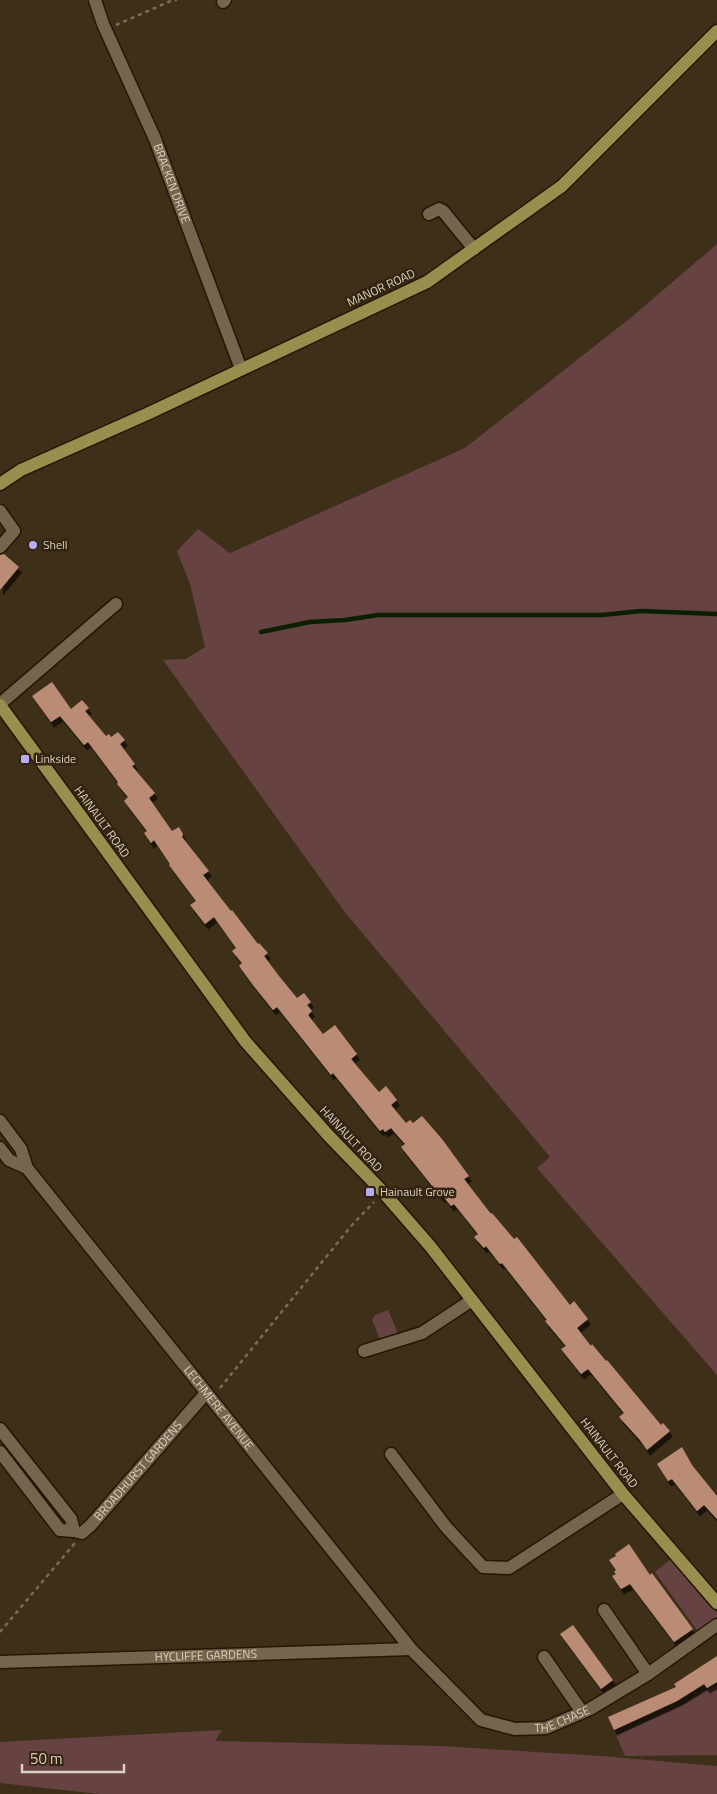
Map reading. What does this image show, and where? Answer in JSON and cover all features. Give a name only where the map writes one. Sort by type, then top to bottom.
[{"type":"main road","name":"MANOR ROAD","points":[[0,484],[21,470],[148,414],[427,282],[562,186],[717,31]]},
{"type":"main road","name":"HAINAULT ROAD","points":[[0,704],[245,1041],[430,1246],[623,1494],[717,1602]]},
{"type":"street","name":"BRACKEN DRIVE","points":[[95,0],[106,30],[155,139],[241,369]]},
{"type":"street","points":[[429,214],[439,209],[444,212],[474,249]]},
{"type":"street","points":[[0,547],[14,531],[1,514]]},
{"type":"street","points":[[0,704],[116,604]]},
{"type":"street","name":"LECHMERE AVENUE","points":[[0,1121],[21,1149],[27,1168],[411,1650]]},
{"type":"street","name":"LECHMERE AVENUE","points":[[0,1148],[9,1160],[27,1168]]},
{"type":"street","points":[[364,1351],[422,1333],[472,1300]]},
{"type":"street","name":"BROADHURST GARDENS","points":[[76,1527],[91,1525],[209,1396]]},
{"type":"street","points":[[0,1429],[76,1527],[60,1530],[0,1452]]},
{"type":"street","points":[[392,1454],[446,1527],[483,1567],[508,1568],[623,1494]]},
{"type":"street","points":[[604,1610],[648,1674]]},
{"type":"street","name":"THE CHASE","points":[[411,1650],[481,1720],[515,1729],[546,1728],[582,1712],[648,1674],[717,1625]]},
{"type":"street","name":"HYCLIFFE GARDENS","points":[[0,1662],[411,1650]]},
{"type":"street","points":[[544,1658],[582,1712]]},
{"type":"path","points":[[106,30],[173,0],[177,0]]},
{"type":"path","points":[[209,1396],[352,1225],[383,1192]]},
{"type":"path","points":[[0,1632],[74,1545],[76,1527]]},
{"type":"shaded area","points":[[717,244],[717,1375],[537,1168],[550,1157],[344,911],[163,660],[186,659],[205,647],[190,584],[177,551],[198,529],[230,553],[465,448],[634,315]]},
{"type":"shaded area","points":[[388,1310],[398,1333],[382,1339],[379,1337],[372,1320],[375,1315]]},
{"type":"shaded area","points":[[671,1559],[717,1613],[717,1620],[699,1633],[655,1572]]},
{"type":"shaded area","points":[[717,1685],[717,1755],[625,1756],[616,1735],[685,1704]]},
{"type":"shaded area","points":[[222,1730],[215,1741],[440,1746],[601,1756],[717,1766],[717,1794],[99,1794],[0,1783],[0,1742]]},
{"type":"building","points":[[4,554],[19,567],[0,590],[0,555]]},
{"type":"building","points":[[52,682],[71,709],[82,700],[89,708],[85,711],[106,736],[109,734],[111,737],[118,732],[125,740],[120,744],[135,764],[132,766],[155,793],[149,798],[172,831],[179,827],[183,834],[182,837],[209,871],[203,875],[258,944],[268,953],[264,956],[279,976],[297,998],[304,993],[311,1002],[307,1005],[312,1011],[308,1015],[323,1034],[335,1025],[357,1054],[351,1059],[379,1092],[386,1086],[397,1100],[391,1105],[406,1123],[410,1120],[413,1123],[422,1116],[442,1139],[469,1176],[464,1179],[491,1214],[514,1239],[517,1237],[570,1305],[574,1301],[588,1319],[577,1328],[591,1346],[592,1344],[607,1360],[661,1425],[663,1423],[670,1431],[647,1450],[619,1417],[624,1413],[588,1369],[581,1374],[561,1349],[566,1346],[502,1263],[500,1264],[486,1246],[484,1248],[474,1237],[478,1234],[454,1204],[451,1206],[443,1196],[441,1197],[401,1147],[405,1144],[391,1128],[385,1132],[383,1129],[380,1131],[333,1073],[331,1075],[277,1007],[273,1010],[253,985],[239,966],[242,963],[232,951],[236,948],[214,917],[205,924],[190,905],[196,901],[169,865],[154,840],[151,843],[144,833],[147,831],[124,801],[128,797],[88,742],[84,745],[60,716],[51,722],[32,696]]},
{"type":"building","points":[[682,1447],[692,1465],[717,1496],[717,1519],[704,1505],[697,1511],[672,1479],[668,1481],[657,1464]]},
{"type":"building","points":[[629,1544],[650,1575],[652,1573],[693,1629],[674,1642],[630,1584],[621,1589],[612,1576],[616,1574],[614,1572],[616,1570],[609,1560]]},
{"type":"building","points":[[573,1625],[613,1680],[601,1689],[560,1634]]},
{"type":"building","points":[[717,1656],[717,1682],[707,1688],[704,1684],[677,1701],[614,1730],[608,1717],[676,1687],[674,1684]]},
{"type":"waterway","points":[[261,632],[310,622],[345,620],[378,615],[602,615],[641,611],[717,614]]},
{"type":"place","name":"Shell","points":[[33,545]]},
{"type":"place","name":"Linkside","points":[[25,759]]},
{"type":"place","name":"Hainault Grove","points":[[370,1192]]}]
